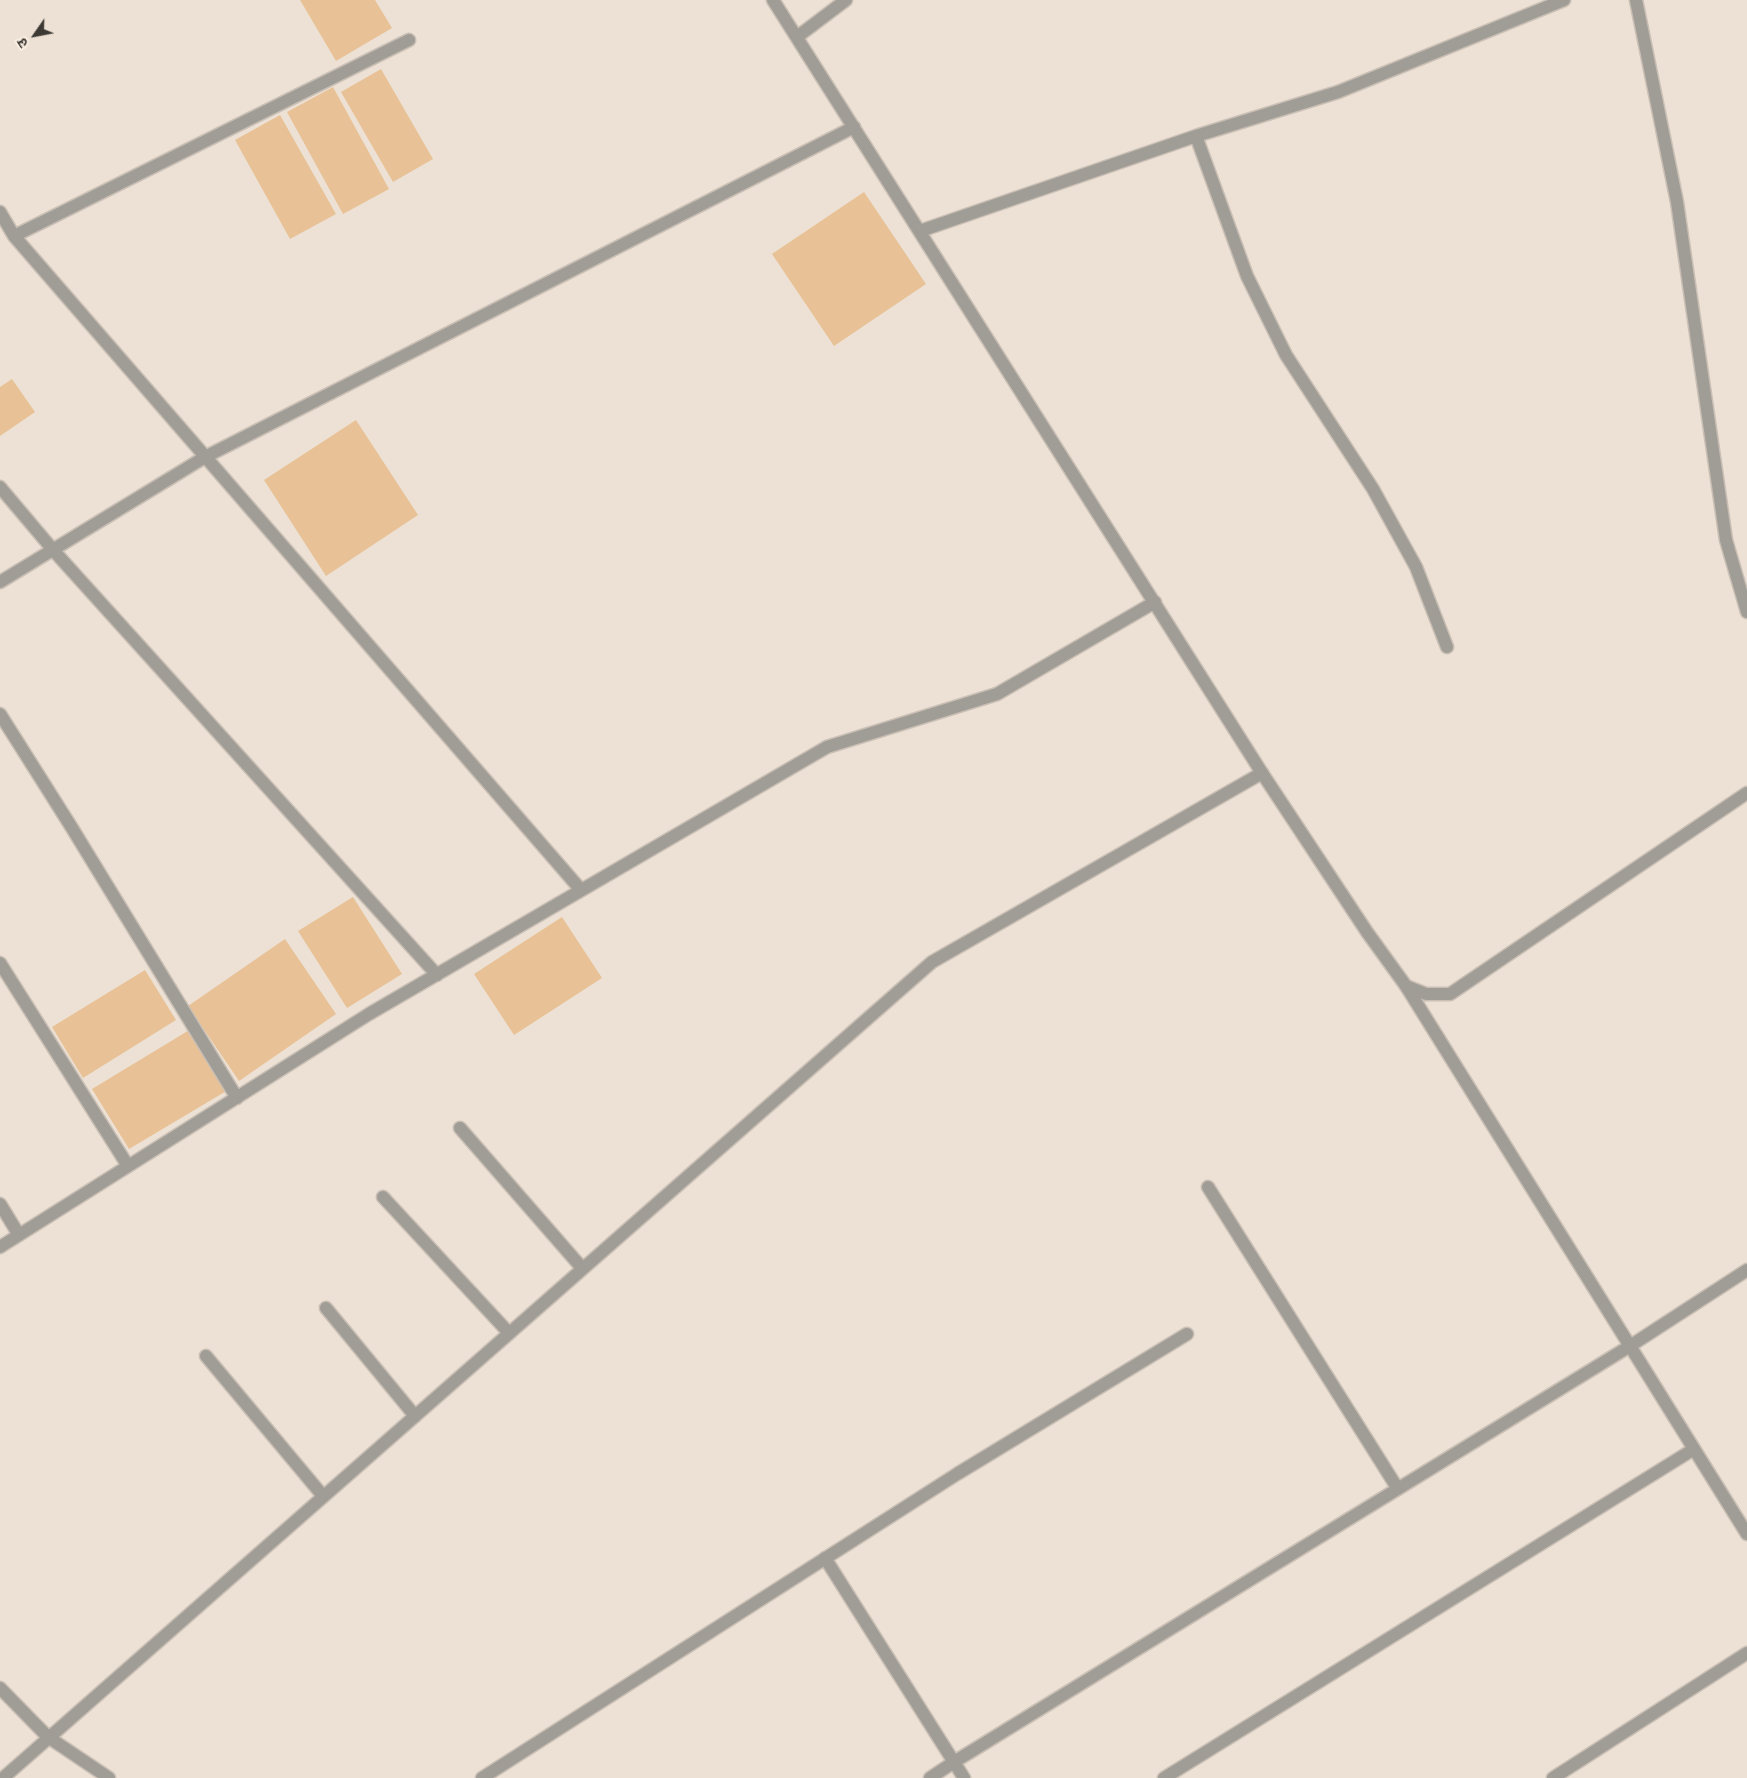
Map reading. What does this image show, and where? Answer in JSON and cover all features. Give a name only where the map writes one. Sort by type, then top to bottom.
[{"type":"street","points":[[773,0],[1262,773],[1367,932],[1406,986],[1694,1449],[1745,1526]]},
{"type":"street","points":[[797,38],[846,0]]},
{"type":"street","points":[[920,231],[1196,136],[1338,92],[1564,0]]},
{"type":"street","points":[[1636,0],[1677,202],[1726,540],[1747,612]]},
{"type":"street","points":[[14,236],[409,40]]},
{"type":"street","points":[[0,582],[205,457],[854,128]]},
{"type":"street","points":[[1196,136],[1247,276],[1286,355],[1373,489],[1416,567],[1447,647]]},
{"type":"street","points":[[0,212],[14,236],[581,890]]},
{"type":"street","points":[[0,487],[54,550],[437,975]]},
{"type":"street","points":[[0,1247],[369,1014],[827,747],[997,694],[1154,602]]},
{"type":"street","points":[[0,714],[237,1098]]},
{"type":"street","points":[[3,1778],[932,962],[1262,773]]},
{"type":"street","points":[[1406,986],[1426,994],[1450,994],[1747,793]]},
{"type":"street","points":[[0,962],[128,1166]]},
{"type":"street","points":[[460,1128],[582,1268]]},
{"type":"street","points":[[1208,1187],[1398,1489]]},
{"type":"street","points":[[383,1197],[509,1333]]},
{"type":"street","points":[[0,1204],[20,1235]]},
{"type":"street","points":[[930,1778],[1630,1346],[1747,1270]]},
{"type":"street","points":[[326,1308],[415,1416]]},
{"type":"street","points":[[482,1778],[825,1558],[1187,1334]]},
{"type":"street","points":[[206,1356],[323,1496]]},
{"type":"street","points":[[1164,1778],[1694,1449]]},
{"type":"street","points":[[825,1558],[964,1778]]},
{"type":"street","points":[[1553,1778],[1747,1654]]},
{"type":"street","points":[[0,1688],[48,1737],[109,1778]]},
{"type":"building","points":[[300,0],[375,0],[392,28],[336,61]]},
{"type":"building","points":[[381,69],[433,159],[393,182],[341,92]]},
{"type":"building","points":[[333,87],[389,189],[343,214],[287,112]]},
{"type":"building","points":[[280,115],[336,214],[290,239],[235,140]]},
{"type":"building","points":[[864,192],[926,284],[834,346],[772,254]]},
{"type":"building","points":[[12,379],[35,412],[0,436],[0,387]]},
{"type":"building","points":[[356,420],[418,515],[326,576],[264,480]]},
{"type":"building","points":[[353,897],[402,974],[347,1008],[298,931]]},
{"type":"building","points":[[562,917],[602,978],[514,1035],[474,974]]},
{"type":"building","points":[[285,939],[336,1014],[239,1081],[188,1006]]},
{"type":"building","points":[[145,970],[176,1020],[83,1078],[52,1027]]},
{"type":"building","points":[[191,1029],[228,1090],[129,1149],[92,1089]]}]
